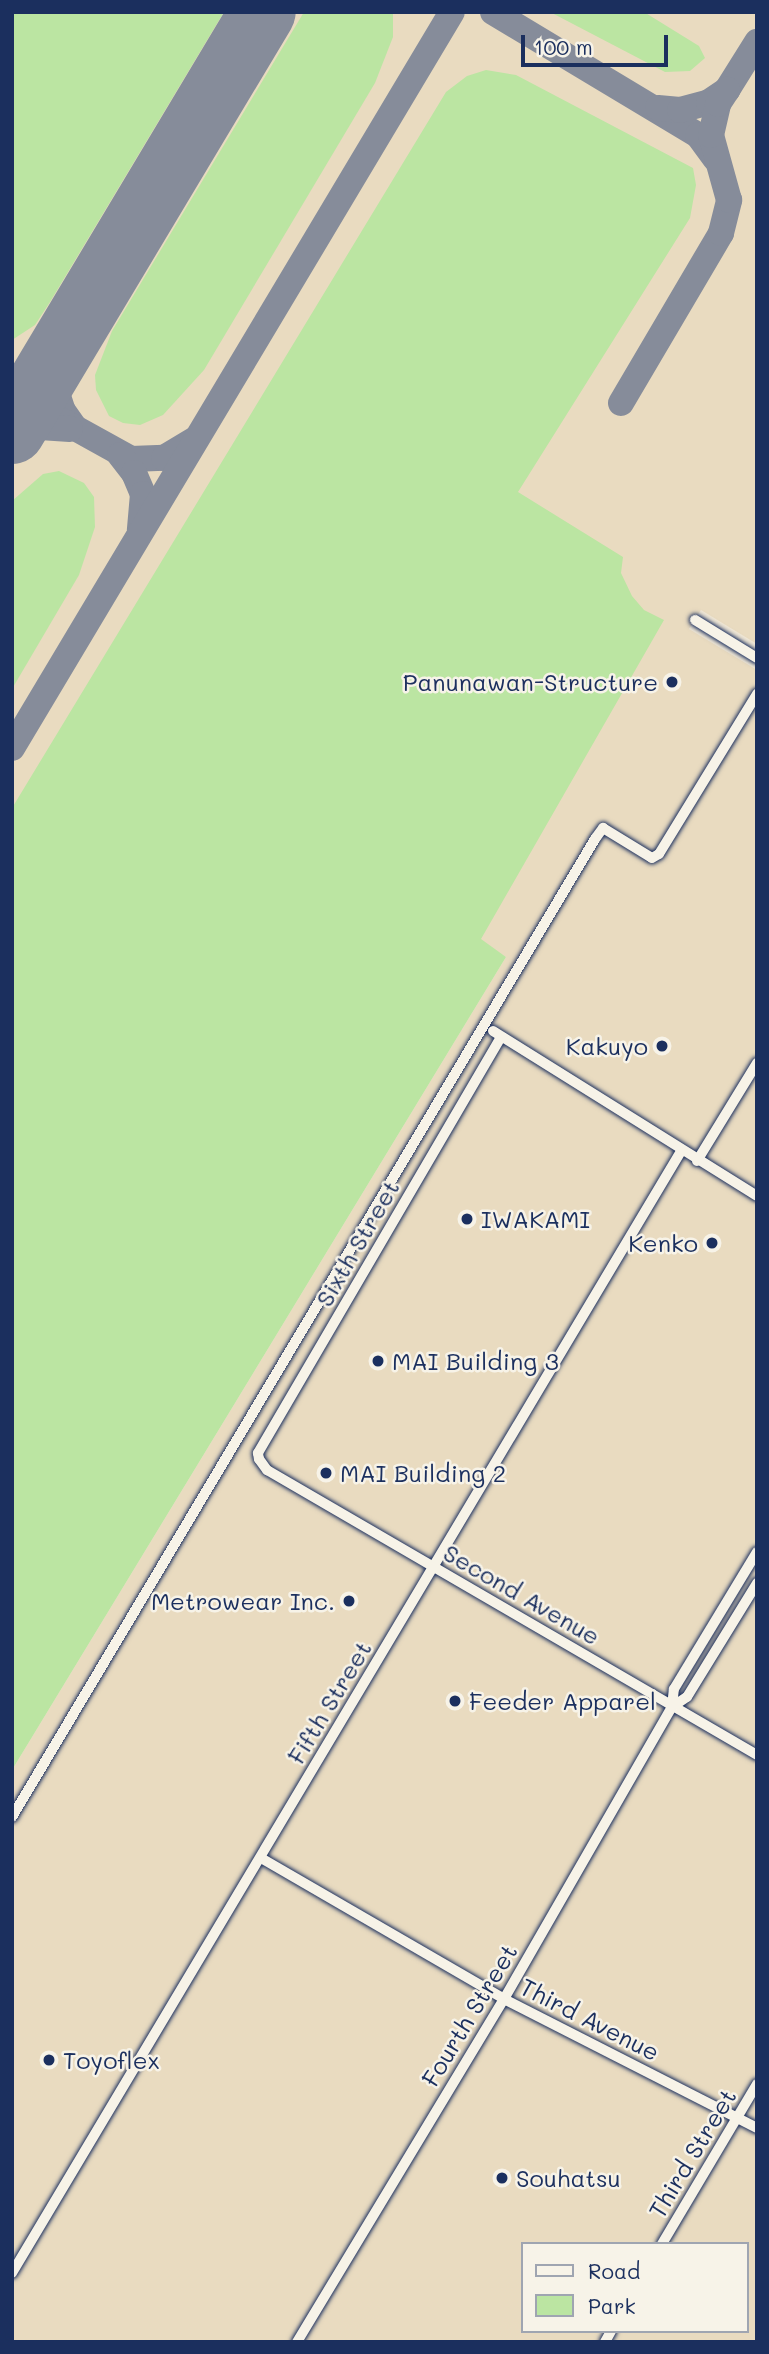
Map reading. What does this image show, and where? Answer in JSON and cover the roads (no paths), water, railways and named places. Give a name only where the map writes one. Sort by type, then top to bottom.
[{"type":"street","points":[[695,620],[757,658]]},
{"type":"street","points":[[12,1817],[595,839],[603,828],[652,858],[659,854],[757,694]]},
{"type":"street","name":"Sixth Street","points":[[267,1470],[258,1453],[497,1034],[681,1151]]},
{"type":"street","points":[[697,1161],[757,1063]]},
{"type":"street","points":[[681,1151],[757,1196]]},
{"type":"street","name":"Fifth Street","points":[[12,2273],[681,1151]]},
{"type":"street","name":"Second Avenue","points":[[267,1470],[757,1755]]},
{"type":"street","name":"Fourth Street","points":[[297,2342],[504,1999],[672,1706],[674,1689],[757,1552]]},
{"type":"street","name":"Fourth Street","points":[[672,1706],[687,1696],[757,1583]]},
{"type":"street","points":[[736,1587],[750,1594]]},
{"type":"street","name":"Third Avenue","points":[[261,1857],[504,1999],[757,2128]]},
{"type":"street","name":"Third Street","points":[[663,2242],[757,2084]]},
{"type":"place","name":"Panunawan-Structure","points":[[672,682]]},
{"type":"place","name":"Kakuyo","points":[[662,1046]]},
{"type":"place","name":"IWAKAMI","points":[[467,1219]]},
{"type":"place","name":"Kenko","points":[[712,1243]]},
{"type":"place","name":"MAI Building 3","points":[[378,1361]]},
{"type":"place","name":"MAI Building 2","points":[[326,1473]]},
{"type":"place","name":"Metrowear Inc.","points":[[349,1601]]},
{"type":"place","name":"Feeder Apparel","points":[[455,1701]]},
{"type":"place","name":"Toyoflex","points":[[49,2060]]},
{"type":"place","name":"Souhatsu","points":[[502,2178]]}]
